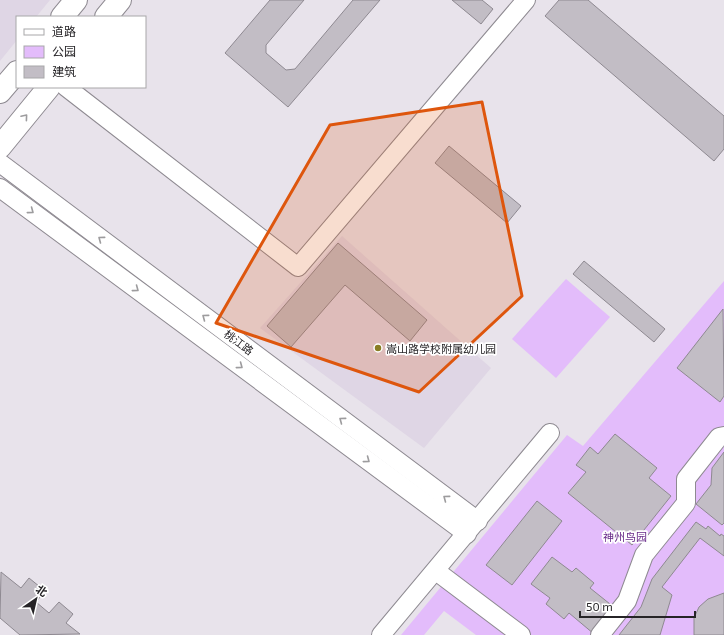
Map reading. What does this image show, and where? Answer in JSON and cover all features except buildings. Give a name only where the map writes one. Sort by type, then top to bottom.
[{"type":"main road","points":[[107,16],[120,0]]},
{"type":"main road","points":[[0,92],[16,73]]},
{"type":"main road","points":[[0,147],[49,88]]},
{"type":"street","points":[[67,88],[298,267],[526,0]]},
{"type":"street","name":"桃江路","points":[[0,163],[472,528]]},
{"type":"street","name":"桃江路","points":[[0,188],[472,528]]},
{"type":"street","points":[[381,635],[550,434]]},
{"type":"street","points":[[600,635],[627,601],[644,555],[686,503],[686,480],[719,437],[724,436]]},
{"type":"street","points":[[436,571],[521,635]]},
{"type":"highlighted area","points":[[482,102],[522,296],[419,392],[216,323],[330,125]]},
{"type":"shaded area","points":[[0,0],[50,0],[37,16],[16,16],[16,41],[0,61]]},
{"type":"shaded area","name":"嵩山路学校附属幼儿园","points":[[342,236],[491,368],[424,448],[260,328]]},
{"type":"green space","points":[[566,279],[610,317],[556,378],[512,339]]},
{"type":"green space","name":"神州鸟园","points":[[724,281],[724,635],[476,635],[444,611],[424,635],[401,635],[567,435],[583,446]]},
{"type":"place","name":"嵩山路学校附属幼儿园","points":[[378,348]]}]
